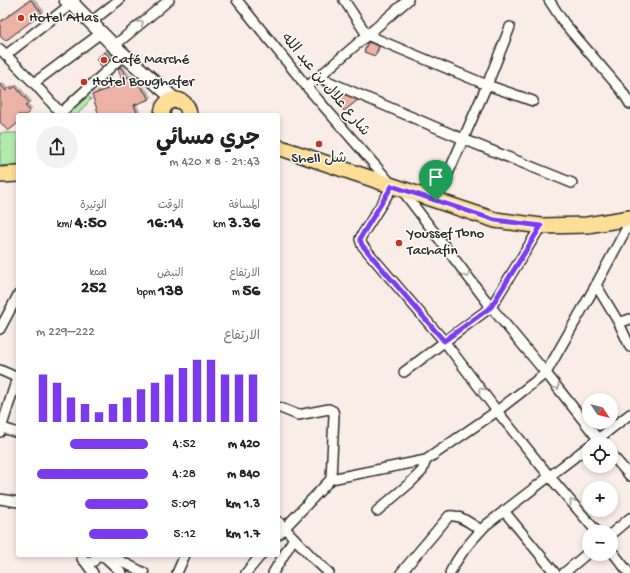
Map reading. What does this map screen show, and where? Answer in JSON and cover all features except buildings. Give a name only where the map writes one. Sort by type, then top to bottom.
[{"type":"main road","points":[[164,110],[182,102],[192,113]]},
{"type":"main road","points":[[280,148],[495,220],[541,226],[587,225],[630,218]]},
{"type":"main road","points":[[0,175],[16,174]]},
{"type":"street","points":[[91,22],[119,0]]},
{"type":"street","points":[[114,46],[169,0]]},
{"type":"street","name":"شارع علال بن عبد الله","points":[[237,0],[307,87],[397,188],[491,307],[546,373],[593,437]]},
{"type":"street","points":[[344,0],[367,35],[487,85],[533,101]]},
{"type":"street","points":[[307,87],[408,0]]},
{"type":"street","points":[[549,0],[564,23],[622,91],[630,104]]},
{"type":"street","points":[[124,55],[64,110],[61,111],[58,110],[3,52],[72,1],[114,46],[158,85],[164,110]]},
{"type":"street","points":[[436,201],[487,85],[510,27]]},
{"type":"street","points":[[34,83],[101,33]]},
{"type":"street","points":[[318,77],[463,139],[572,183]]},
{"type":"street","points":[[397,188],[362,235],[360,239],[362,245],[444,341],[497,411],[591,525]]},
{"type":"street","points":[[329,573],[281,524],[332,479],[426,460],[497,411],[546,373],[630,222]]},
{"type":"street","points":[[404,372],[491,307],[541,226]]},
{"type":"street","points":[[596,285],[619,323],[630,347]]},
{"type":"street","points":[[0,330],[16,299]]},
{"type":"street","points":[[619,323],[630,319]]},
{"type":"street","points":[[0,370],[16,377]]},
{"type":"street","points":[[16,384],[1,429],[16,433]]},
{"type":"street","points":[[280,408],[298,415],[329,409],[333,411],[332,479]]},
{"type":"street","points":[[603,437],[630,414]]},
{"type":"street","points":[[450,573],[460,555],[481,530],[582,452]]},
{"type":"street","points":[[377,510],[410,483],[422,470],[426,460]]},
{"type":"street","points":[[618,462],[630,476]]},
{"type":"street","points":[[0,499],[16,502]]},
{"type":"street","points":[[504,511],[555,573]]},
{"type":"street","points":[[401,573],[449,516],[454,515],[481,530]]},
{"type":"street","points":[[618,528],[630,518]]},
{"type":"street","points":[[273,573],[294,538]]},
{"type":"street","points":[[84,559],[89,563],[94,561],[95,557]]},
{"type":"street","points":[[103,557],[121,561],[144,573]]},
{"type":"street","points":[[178,573],[184,557]]},
{"type":"street","points":[[246,573],[259,557]]},
{"type":"street","points":[[106,558],[122,573]]},
{"type":"street","points":[[564,573],[582,558]]},
{"type":"street","points":[[84,559],[93,573]]},
{"type":"street","points":[[618,559],[629,573]]},
{"type":"green space","points":[[86,94],[91,99],[79,113],[63,113]]},
{"type":"green space","points":[[0,133],[16,133],[16,164],[0,166]]},
{"type":"place","name":"Hotel Atlas","points":[[21,18]]},
{"type":"place","name":"Café Marché","points":[[104,60]]},
{"type":"place","name":"Hotel Boughafer","points":[[84,82]]},
{"type":"place","name":"Shell شل","points":[[319,144]]},
{"type":"place","name":"Youssef Tbno Tachafin","points":[[399,243]]},
{"type":"route","points":[[392,186],[436,201],[495,220],[541,226],[491,307],[444,341],[362,245],[360,239],[392,186]]}]
